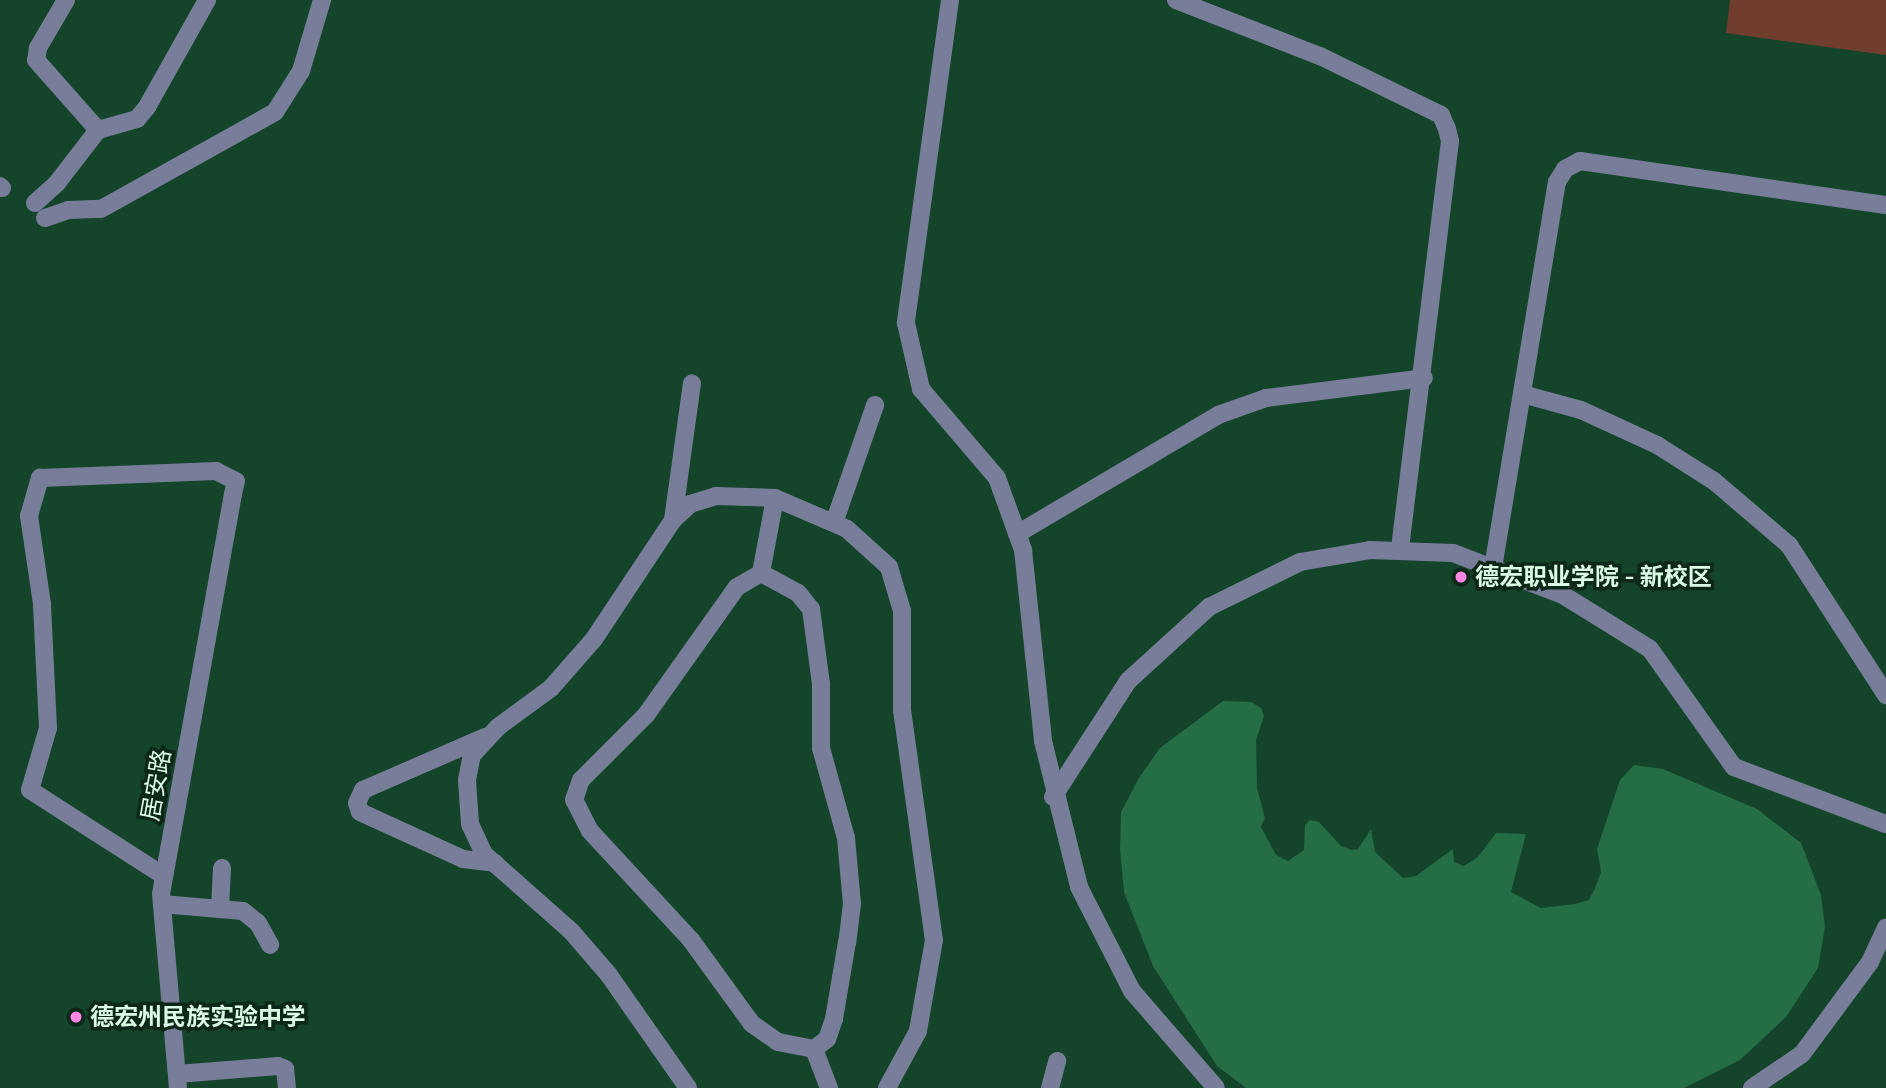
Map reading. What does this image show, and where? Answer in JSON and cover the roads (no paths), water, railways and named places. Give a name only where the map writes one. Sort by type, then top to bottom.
[{"type":"street","points":[[66,0],[38,48],[36,60],[98,130]]},
{"type":"street","points":[[206,0],[147,107],[137,119],[98,130],[40,210],[101,209],[275,113],[301,71],[322,0]]},
{"type":"street","points":[[950,0],[906,323],[921,389],[997,478],[1017,534],[1053,797],[1079,887],[1132,991],[1216,1088]]},
{"type":"street","points":[[1176,0],[1320,56],[1441,115],[1450,142],[1424,378],[1400,551]]},
{"type":"street","points":[[1493,568],[1557,181],[1565,169],[1580,161],[1886,205]]},
{"type":"street","points":[[1017,534],[1218,415],[1266,398],[1424,378]]},
{"type":"street","points":[[673,520],[692,383]]},
{"type":"street","points":[[1522,394],[1581,410],[1657,446],[1714,481],[1789,545],[1886,695]]},
{"type":"street","points":[[834,523],[876,405]]},
{"type":"street","name":"居安路","points":[[164,876],[30,790],[48,727],[42,604],[29,516],[40,478],[216,471],[232,475],[233,494],[164,876],[162,904],[178,1081]]},
{"type":"street","points":[[688,1088],[609,975],[571,931],[484,854],[470,824],[467,780],[472,755],[491,734],[551,688],[594,639],[673,520],[690,504],[716,496],[775,498],[847,529],[889,566],[902,611],[902,710],[934,940],[918,1031],[887,1088]]},
{"type":"street","points":[[761,573],[798,593],[811,609],[821,684],[821,748],[846,838],[852,904],[847,942],[834,1020],[827,1039],[814,1049],[778,1042],[752,1024],[691,940],[590,831],[574,800],[582,780],[646,715],[737,587],[761,573],[775,498]]},
{"type":"street","points":[[1053,797],[1128,681],[1209,607],[1300,562],[1370,550],[1453,553],[1563,595],[1650,649],[1734,767],[1886,824]]},
{"type":"street","points":[[491,734],[363,790],[357,803],[360,812],[463,859],[495,863]]},
{"type":"street","points":[[220,909],[222,868]]},
{"type":"street","points":[[162,904],[243,911],[258,923],[270,945]]},
{"type":"street","points":[[1752,1088],[1802,1054],[1871,962],[1886,927]]},
{"type":"street","points":[[814,1049],[829,1088]]},
{"type":"street","points":[[1050,1088],[1057,1061]]},
{"type":"street","points":[[178,1081],[278,1066],[285,1069],[287,1088]]},
{"type":"place","name":"德宏职业学院 - 新校区","points":[[1461,577]]},
{"type":"place","name":"德宏州民族实验中学","points":[[76,1017]]}]
